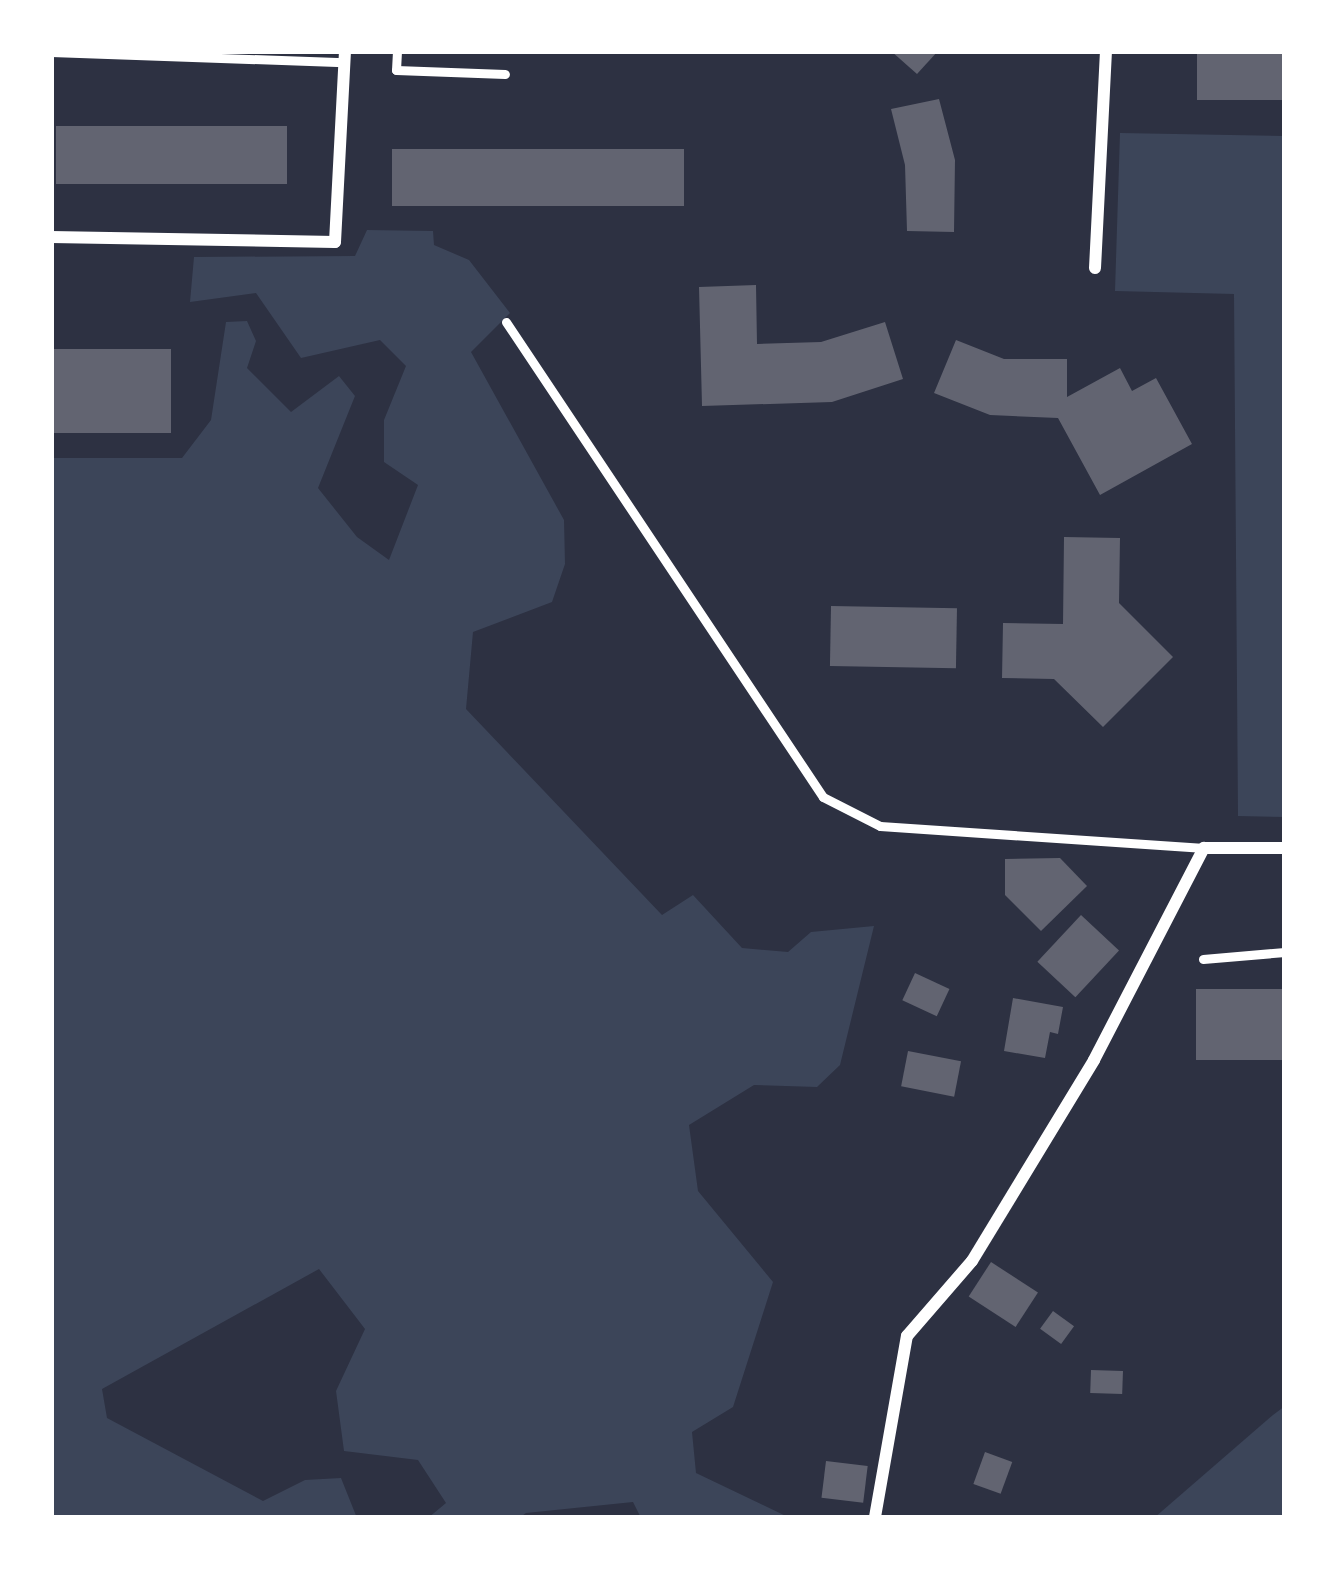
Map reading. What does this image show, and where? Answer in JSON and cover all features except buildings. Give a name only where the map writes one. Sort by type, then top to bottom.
[{"type":"street","points":[[1095,268],[1106,51]]},
{"type":"street","points":[[51,237],[335,242],[345,57]]},
{"type":"street","points":[[874,1517],[907,1336],[972,1261],[1094,1060],[1204,848],[1285,848]]},
{"type":"lane","points":[[397,51],[396,70],[505,74]]},
{"type":"lane","points":[[51,52],[345,57]]},
{"type":"lane","points":[[506,322],[823,797],[880,826],[1204,848]]},
{"type":"lane","points":[[1203,959],[1285,952]]},
{"type":"shaded area","points":[[1120,133],[1285,136],[1285,817],[1238,816],[1234,294],[1115,291]]},
{"type":"shaded area","points":[[367,230],[433,231],[434,245],[469,260],[510,313],[471,352],[564,520],[565,564],[552,602],[473,632],[466,709],[662,915],[693,895],[742,948],[788,952],[811,932],[874,926],[840,1065],[817,1087],[754,1085],[689,1125],[698,1191],[773,1282],[733,1407],[692,1432],[696,1473],[790,1518],[641,1518],[633,1502],[526,1513],[519,1518],[428,1518],[446,1503],[418,1460],[344,1451],[336,1391],[365,1329],[319,1269],[102,1389],[107,1418],[263,1501],[305,1480],[341,1478],[357,1518],[51,1518],[51,458],[182,458],[211,420],[226,322],[247,321],[256,341],[247,368],[291,412],[339,376],[355,396],[318,488],[357,537],[389,560],[418,485],[384,462],[384,420],[406,366],[380,340],[301,358],[256,293],[190,302],[194,257],[355,256]]},
{"type":"shaded area","points":[[1285,1406],[1285,1518],[1154,1518],[1273,1415]]}]
